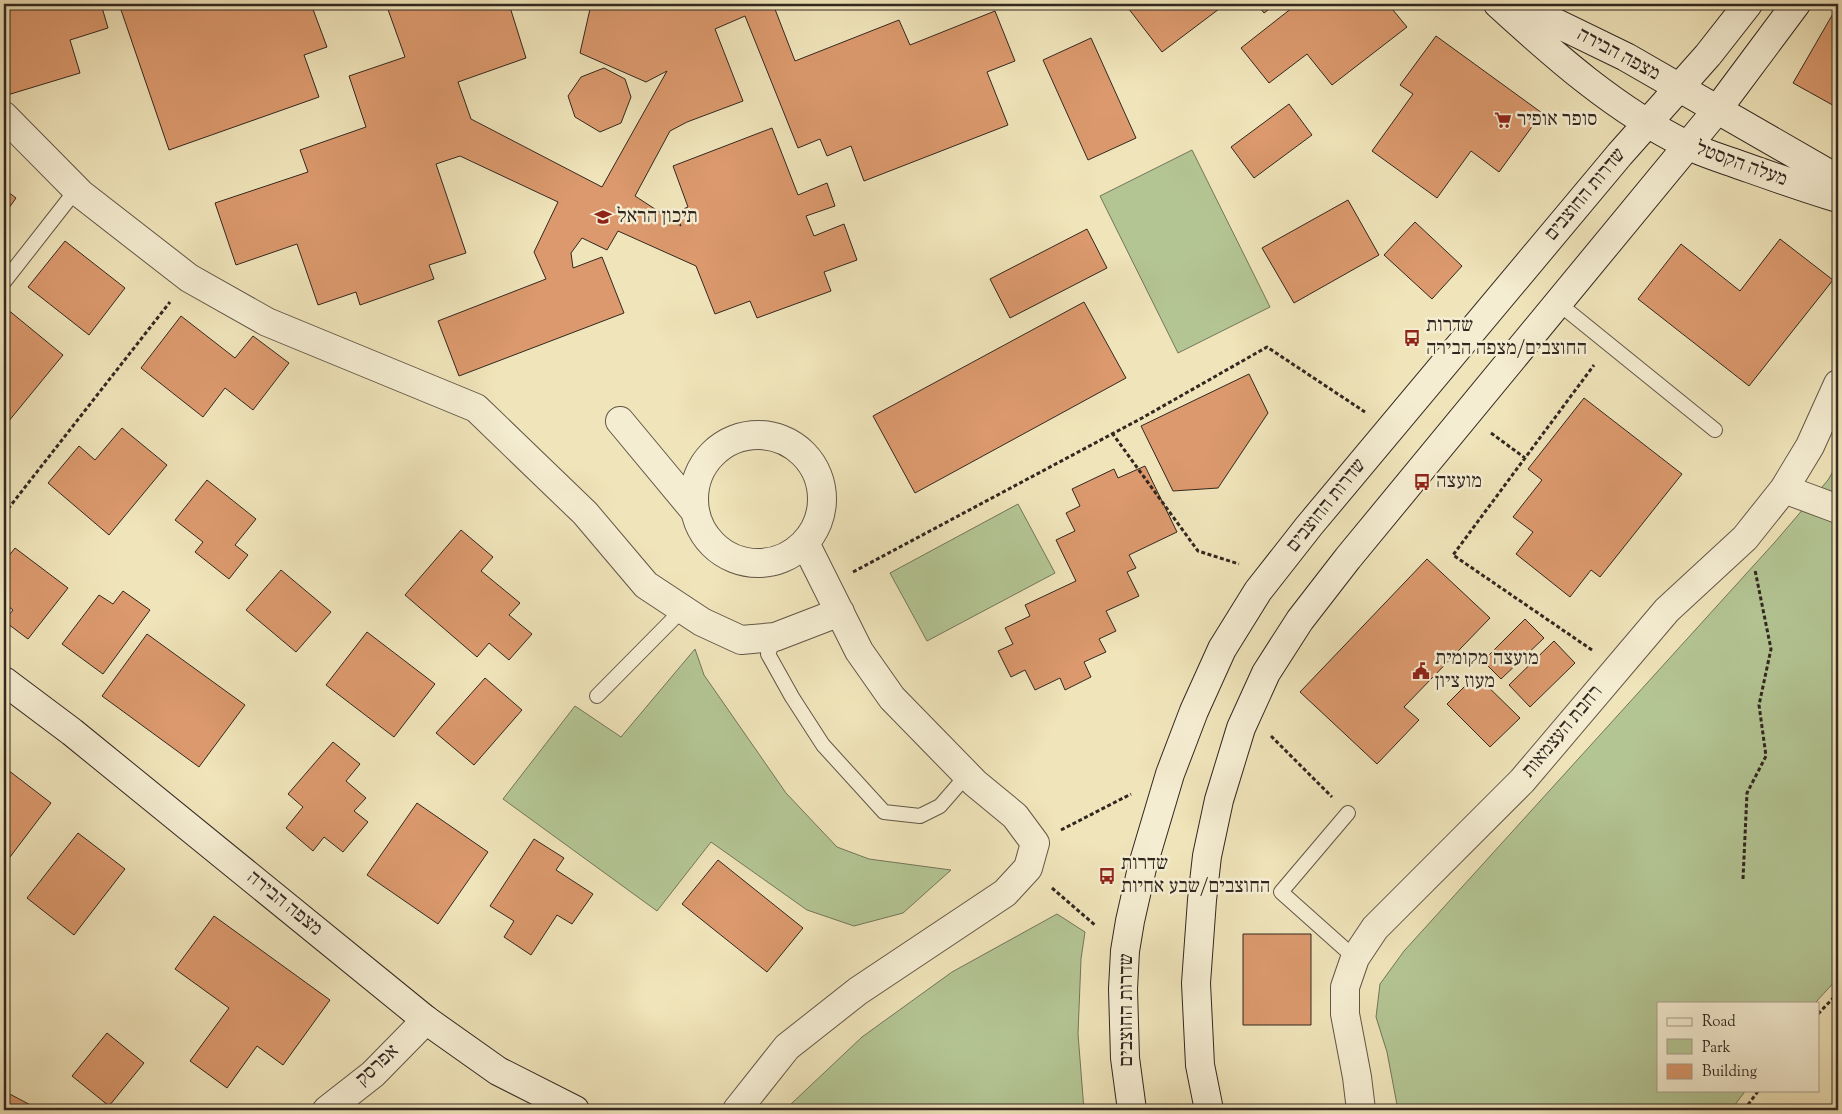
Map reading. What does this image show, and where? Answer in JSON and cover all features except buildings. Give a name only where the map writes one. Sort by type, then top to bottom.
[{"type":"street","name":"מצפה הבירה","points":[[1498,4],[1600,91],[1648,123]]},
{"type":"street","name":"מצפה הבירה","points":[[1517,4],[1626,58],[1717,110]]},
{"type":"street","name":"שדרות החוצבים","points":[[1130,1107],[1125,1058],[1123,999],[1125,951],[1142,868],[1170,774],[1194,711],[1222,649],[1239,620],[1309,526],[1748,4]]},
{"type":"street","points":[[1209,1110],[1200,1065],[1196,1003],[1202,900],[1207,856],[1219,800],[1241,728],[1266,673],[1300,620],[1466,414],[1717,110],[1796,4]]},
{"type":"street","name":"מעלה הקסטל","points":[[1717,110],[1838,179]]},
{"type":"street","points":[[4,116],[76,190],[189,278],[267,322],[476,408],[586,513],[646,585],[702,622],[741,640],[775,637],[840,612]]},
{"type":"street","name":"מעלה הקסטל","points":[[1648,123],[1688,146],[1797,186],[1838,198]]},
{"type":"street","name":"רחבת העצמאות","points":[[1358,1105],[1345,1014],[1345,987],[1356,958],[1375,928],[1522,781],[1667,610],[1744,538],[1784,489],[1810,446],[1838,384]]},
{"type":"street","points":[[620,421],[694,510]]},
{"type":"street","points":[[753,434],[774,436],[795,445],[811,461],[820,481],[823,502],[818,525],[805,543],[787,557],[765,563],[735,560],[716,548],[701,531],[694,510],[694,487],[699,471],[712,452],[731,440],[753,434]]},
{"type":"street","points":[[1784,489],[1838,509]]},
{"type":"street","points":[[737,1110],[787,1047],[858,991],[1005,893],[1032,855],[1016,816],[967,775],[892,698],[859,651],[805,543]]},
{"type":"street","name":"מצפה הבירה","points":[[4,681],[80,738],[426,1020],[498,1070],[575,1110]]},
{"type":"street","name":"אפרסק","points":[[327,1110],[373,1074],[426,1020]]},
{"type":"lane","points":[[4,282],[76,190]]},
{"type":"lane","points":[[1558,303],[1715,430]]},
{"type":"lane","points":[[597,696],[683,609]]},
{"type":"lane","points":[[775,637],[768,654],[792,697],[823,745],[884,812],[920,816],[940,806],[967,775]]},
{"type":"lane","points":[[1348,813],[1281,892],[1356,958]]},
{"type":"path","points":[[4,514],[189,278]]},
{"type":"path","points":[[826,586],[1112,433],[1267,347],[1391,428]]},
{"type":"path","points":[[1578,386],[1453,555],[1618,667]]},
{"type":"path","points":[[1466,414],[1525,458]]},
{"type":"path","points":[[1112,433],[1198,551],[1271,575]]},
{"type":"path","points":[[1742,879],[1747,793],[1766,756],[1759,705],[1771,649],[1758,580],[1744,538]]},
{"type":"path","points":[[1248,713],[1348,813]]},
{"type":"path","points":[[1125,951],[1032,855],[1170,774]]},
{"type":"path","points":[[1820,1012],[1838,993]]},
{"type":"path","points":[[1744,1110],[1758,1092]]},
{"type":"green space","points":[[1192,150],[1270,307],[1178,353],[1100,196]]},
{"type":"green space","points":[[1838,463],[1838,978],[1816,1002],[1657,1002],[1657,1092],[1744,1092],[1731,1110],[1398,1110],[1387,1052],[1376,1017],[1380,984],[1404,951],[1775,542],[1828,480]]},
{"type":"green space","points":[[1018,504],[1055,573],[927,641],[890,573]]},
{"type":"green space","points":[[695,649],[704,675],[786,793],[837,847],[869,859],[951,870],[903,913],[854,926],[807,910],[711,842],[657,911],[503,799],[575,706],[621,737]]},
{"type":"green space","points":[[1057,914],[1085,932],[1081,959],[1078,1034],[1084,1110],[786,1110],[862,1037],[952,972]]},
{"type":"place","name":"סופר אופיר","points":[[1503,120]]},
{"type":"place","name":"תיכון הראל","points":[[603,217]]},
{"type":"place","name":"שדרות החוצבים/מצפה הבירה","points":[[1412,338]]},
{"type":"place","name":"מועצה","points":[[1422,482]]},
{"type":"place","name":"מועצה מקומית מעוז ציון","points":[[1421,671]]},
{"type":"place","name":"שדרות החוצבים/שבע אחיות","points":[[1107,876]]}]
